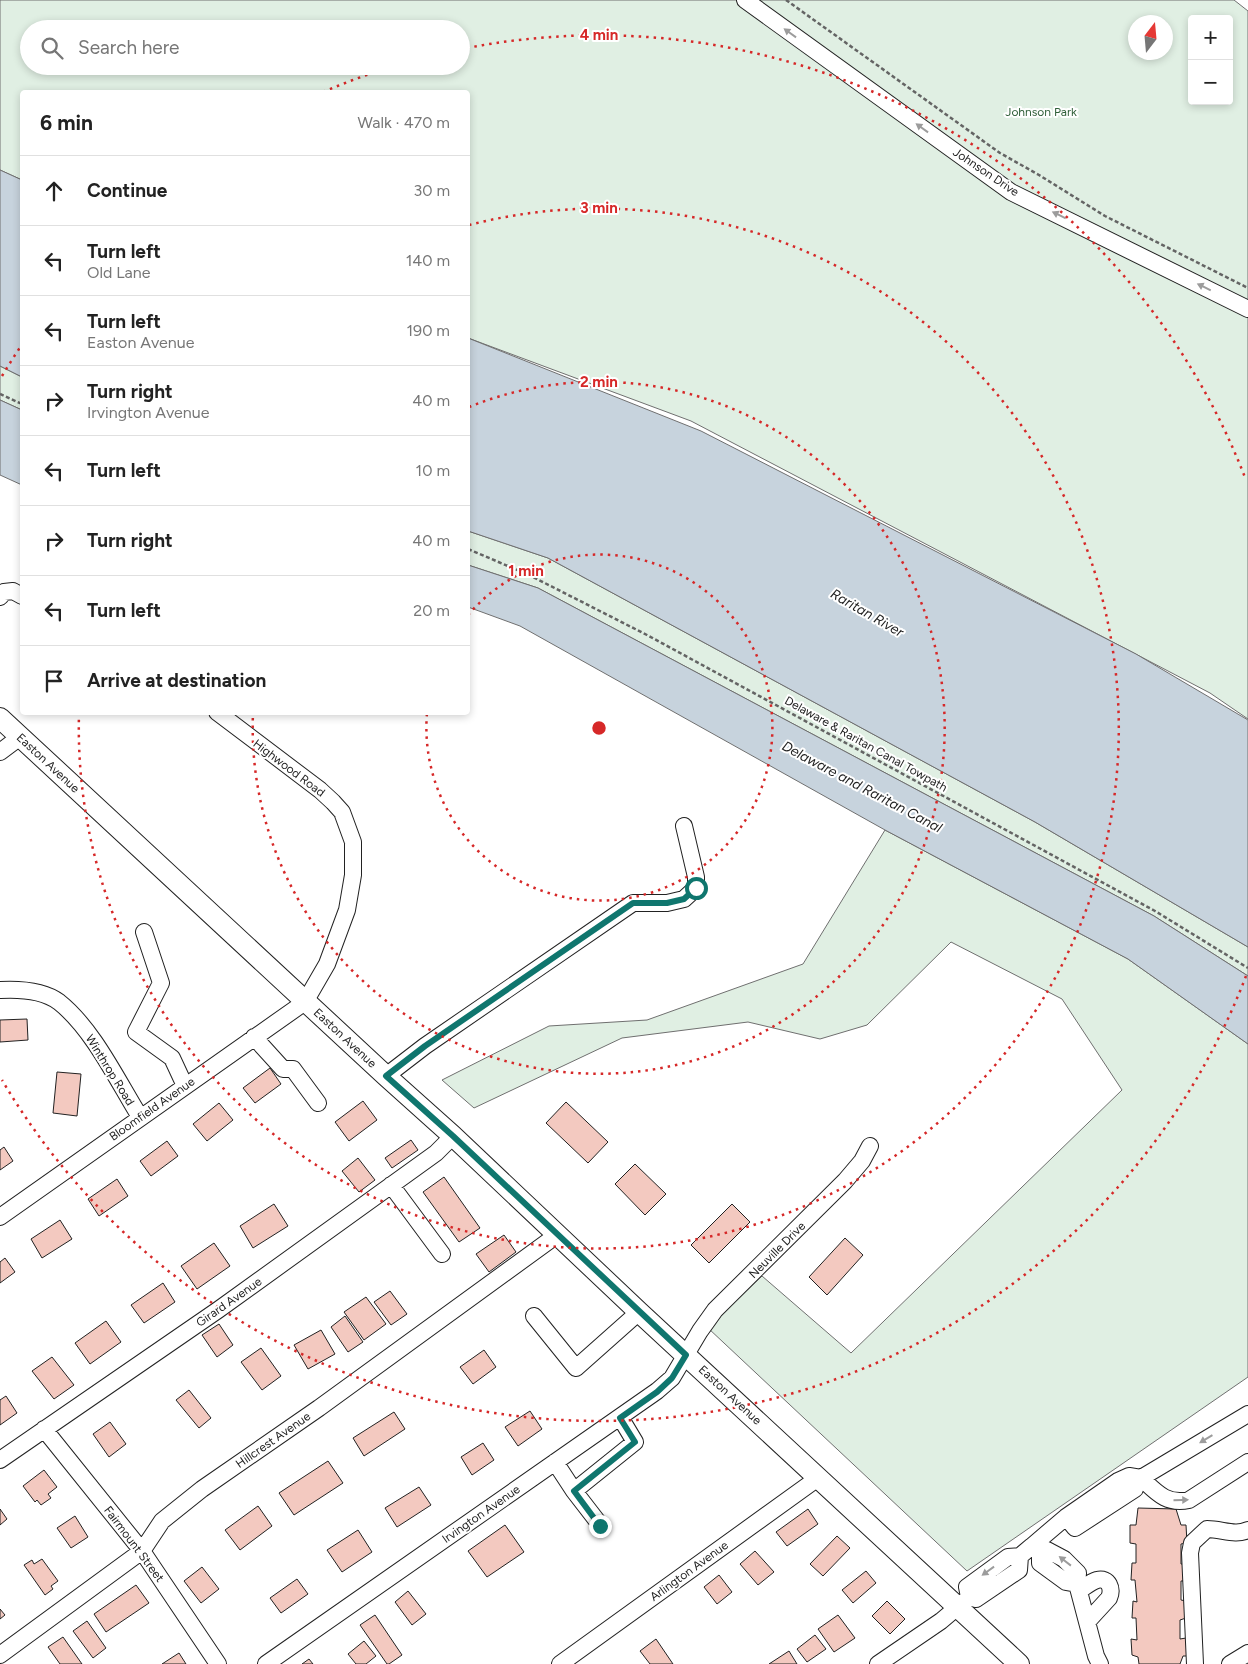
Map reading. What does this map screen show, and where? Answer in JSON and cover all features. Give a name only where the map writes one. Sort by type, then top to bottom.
[{"type":"main road","name":"Easton Avenue","points":[[0,718],[305,1002],[453,1136],[818,1478],[964,1602],[1019,1664]]},
{"type":"street","name":"Johnson Drive","points":[[745,0],[1011,192],[1248,309]]},
{"type":"street","points":[[0,597],[4,592],[13,591],[20,595]]},
{"type":"street","name":"Highwood Road","points":[[221,715],[333,802],[342,812],[353,842],[353,875],[347,910],[327,964],[305,1002]]},
{"type":"street","points":[[0,752],[20,737]]},
{"type":"street","points":[[386,1076],[425,1046],[633,903],[667,903],[684,899],[696,888],[696,877],[684,826]]},
{"type":"street","points":[[144,932],[161,983],[136,1032],[172,1058],[185,1086]]},
{"type":"street","name":"Winthrop Road","points":[[0,990],[21,989],[58,1002],[88,1033],[140,1117]]},
{"type":"street","name":"Bloomfield Avenue","points":[[0,1217],[305,1002]]},
{"type":"street","points":[[254,1037],[283,1069],[293,1069],[318,1103]]},
{"type":"street","name":"Girard Avenue","points":[[0,1460],[218,1310],[436,1153],[453,1136]]},
{"type":"street","name":"Neuville Drive","points":[[686,1355],[715,1310],[845,1181],[862,1161],[870,1146]]},
{"type":"street","points":[[391,1185],[442,1254]]},
{"type":"street","name":"Hillcrest Avenue","points":[[0,1655],[142,1551],[162,1521],[202,1489],[319,1408],[557,1235]]},
{"type":"street","points":[[534,1316],[576,1368],[639,1312]]},
{"type":"street","name":"Irvington Avenue","points":[[266,1664],[657,1392],[672,1378],[686,1355]]},
{"type":"street","points":[[1138,1483],[1248,1414]]},
{"type":"street","points":[[574,1491],[635,1442],[620,1418]]},
{"type":"street","name":"Fairmount Street","points":[[44,1429],[142,1551],[218,1664]]},
{"type":"street","points":[[556,1462],[574,1491],[600,1526]]},
{"type":"street","points":[[878,1664],[964,1602],[967,1587],[1008,1557],[1031,1552],[1066,1517],[1118,1481],[1129,1476],[1161,1497],[1180,1502],[1189,1500],[1248,1462]]},
{"type":"street","name":"Arlington Avenue","points":[[560,1664],[818,1478]]},
{"type":"street","points":[[1196,1664],[1190,1553],[1192,1543],[1208,1529],[1222,1529],[1239,1534],[1248,1530]]},
{"type":"street","points":[[1031,1552],[1040,1563],[1066,1582],[1078,1587],[1099,1579],[1106,1581],[1111,1586],[1109,1598],[1087,1622]]},
{"type":"street","points":[[1078,1587],[1096,1656],[1100,1664]]},
{"type":"street","points":[[1230,1664],[1248,1653]]},
{"type":"path","points":[[786,0],[1000,153],[1105,216],[1248,288]]},
{"type":"path","points":[[0,394],[20,403]]},
{"type":"path","name":"Delaware & Raritan Canal Towpath","points":[[470,550],[528,575],[647,635],[1155,911],[1248,968]]},
{"type":"green space","name":"Johnson Park","points":[[0,0],[1234,0],[1248,11],[1248,719],[1210,693],[691,421],[470,339],[470,90],[20,90],[20,179],[0,170]]},
{"type":"green space","points":[[0,366],[20,376],[20,409],[0,400]]},
{"type":"green space","points":[[470,532],[548,558],[1035,822],[1248,947],[1248,976],[1154,916],[538,588],[470,566]]},
{"type":"green space","points":[[885,830],[1128,959],[1248,1044],[1248,1377],[967,1571],[708,1328],[762,1276],[851,1353],[1122,1090],[1062,999],[951,942],[867,1025],[820,1039],[748,1022],[622,1038],[474,1108],[442,1080],[549,1026],[647,1020],[803,964]]},
{"type":"water","points":[[0,170],[20,179],[20,376],[0,366]]},
{"type":"water","name":"Raritan River","points":[[470,339],[701,431],[1136,654],[1248,720],[1248,947],[1035,822],[548,558],[470,532]]},
{"type":"water","points":[[0,400],[20,409],[20,484],[0,475]]},
{"type":"water","name":"Delaware and Raritan Canal","points":[[470,566],[538,588],[1154,916],[1248,976],[1248,1044],[1128,959],[885,830],[520,626],[470,608]]},
{"type":"building","points":[[27,1019],[28,1040],[0,1042],[0,1020]]},
{"type":"building","points":[[270,1068],[281,1084],[255,1103],[243,1088]]},
{"type":"building","points":[[57,1072],[81,1074],[77,1116],[53,1113]]},
{"type":"building","points":[[363,1101],[377,1120],[349,1141],[335,1122]]},
{"type":"building","points":[[566,1102],[608,1142],[588,1163],[546,1123]]},
{"type":"building","points":[[219,1103],[233,1120],[207,1141],[193,1124]]},
{"type":"building","points":[[411,1140],[418,1150],[392,1168],[385,1158]]},
{"type":"building","points":[[167,1141],[178,1156],[151,1176],[140,1161]]},
{"type":"building","points":[[4,1147],[13,1161],[0,1170],[0,1150]]},
{"type":"building","points":[[358,1158],[375,1180],[359,1192],[342,1171]]},
{"type":"building","points":[[635,1164],[666,1194],[645,1215],[615,1184]]},
{"type":"building","points":[[444,1177],[480,1228],[459,1242],[423,1192]]},
{"type":"building","points":[[117,1179],[128,1196],[99,1216],[88,1199]]},
{"type":"building","points":[[274,1204],[288,1226],[253,1248],[240,1226]]},
{"type":"building","points":[[732,1204],[750,1222],[709,1263],[691,1245]]},
{"type":"building","points":[[60,1220],[72,1239],[42,1258],[31,1239]]},
{"type":"building","points":[[504,1235],[516,1252],[489,1272],[476,1254]]},
{"type":"building","points":[[845,1238],[863,1255],[827,1295],[809,1277]]},
{"type":"building","points":[[214,1243],[230,1266],[197,1289],[181,1266]]},
{"type":"building","points":[[5,1258],[15,1272],[0,1283],[0,1262]]},
{"type":"building","points":[[163,1283],[175,1302],[144,1323],[131,1305]]},
{"type":"building","points":[[390,1291],[407,1314],[391,1325],[374,1302]]},
{"type":"building","points":[[366,1297],[386,1324],[364,1340],[344,1312]]},
{"type":"building","points":[[345,1316],[363,1342],[348,1352],[331,1327]]},
{"type":"building","points":[[106,1321],[121,1342],[90,1364],[75,1343]]},
{"type":"building","points":[[219,1324],[233,1345],[217,1357],[202,1335]]},
{"type":"building","points":[[321,1330],[335,1354],[308,1369],[294,1345]]},
{"type":"building","points":[[261,1348],[281,1376],[262,1390],[241,1362]]},
{"type":"building","points":[[484,1350],[496,1367],[473,1384],[460,1367]]},
{"type":"building","points":[[52,1357],[74,1385],[54,1399],[32,1371]]},
{"type":"building","points":[[189,1390],[211,1418],[199,1428],[176,1400]]},
{"type":"building","points":[[6,1396],[17,1413],[0,1425],[0,1400]]},
{"type":"building","points":[[530,1411],[542,1429],[518,1446],[505,1427]]},
{"type":"building","points":[[394,1412],[405,1429],[364,1456],[353,1438]]},
{"type":"building","points":[[110,1422],[126,1444],[109,1457],[93,1434]]},
{"type":"building","points":[[483,1443],[494,1460],[472,1475],[461,1457]]},
{"type":"building","points":[[328,1461],[343,1483],[294,1515],[279,1493]]},
{"type":"building","points":[[44,1470],[57,1487],[48,1494],[51,1498],[41,1505],[37,1500],[35,1502],[23,1486]]},
{"type":"building","points":[[419,1487],[431,1505],[397,1527],[385,1508]]},
{"type":"building","points":[[258,1506],[272,1526],[240,1550],[225,1530]]},
{"type":"building","points":[[1138,1508],[1176,1509],[1181,1525],[1186,1525],[1187,1543],[1181,1544],[1181,1564],[1186,1564],[1186,1581],[1181,1581],[1181,1600],[1186,1601],[1186,1618],[1180,1620],[1180,1639],[1186,1638],[1187,1656],[1183,1656],[1180,1664],[1139,1664],[1138,1657],[1132,1655],[1131,1639],[1137,1640],[1136,1618],[1132,1618],[1133,1601],[1137,1602],[1135,1580],[1131,1580],[1132,1563],[1136,1563],[1136,1544],[1130,1543],[1130,1525],[1136,1525]]},
{"type":"building","points":[[0,1509],[7,1519],[0,1525]]},
{"type":"building","points":[[808,1509],[818,1524],[787,1546],[776,1532]]},
{"type":"building","points":[[75,1516],[88,1537],[71,1548],[57,1528]]},
{"type":"building","points":[[505,1525],[524,1552],[487,1577],[468,1551]]},
{"type":"building","points":[[358,1530],[372,1552],[342,1572],[327,1550]]},
{"type":"building","points":[[837,1536],[850,1548],[823,1576],[810,1564]]},
{"type":"building","points":[[755,1551],[774,1572],[758,1585],[740,1564]]},
{"type":"building","points":[[42,1559],[58,1581],[51,1586],[53,1589],[45,1595],[24,1565],[32,1560],[34,1564]]},
{"type":"building","points":[[202,1567],[219,1589],[201,1603],[184,1581]]},
{"type":"building","points":[[866,1571],[876,1583],[853,1603],[842,1590]]},
{"type":"building","points":[[719,1575],[732,1592],[717,1604],[704,1587]]},
{"type":"building","points":[[297,1579],[308,1594],[281,1613],[270,1598]]},
{"type":"building","points":[[136,1585],[149,1603],[106,1632],[94,1614]]},
{"type":"building","points":[[408,1591],[426,1614],[412,1625],[395,1602]]},
{"type":"building","points":[[887,1601],[905,1619],[890,1634],[872,1616]]},
{"type":"building","points":[[0,1609],[5,1615],[0,1619]]},
{"type":"building","points":[[375,1615],[402,1655],[389,1664],[387,1664],[360,1625]]},
{"type":"building","points":[[838,1615],[855,1638],[834,1652],[818,1629]]},
{"type":"building","points":[[87,1621],[106,1648],[93,1658],[73,1631]]},
{"type":"building","points":[[815,1635],[826,1649],[807,1662],[797,1649]]},
{"type":"building","points":[[63,1637],[82,1664],[60,1664],[48,1647]]},
{"type":"building","points":[[656,1639],[673,1664],[650,1664],[640,1651]]},
{"type":"building","points":[[364,1641],[376,1656],[366,1664],[356,1664],[348,1654]]},
{"type":"building","points":[[789,1651],[797,1664],[769,1664]]},
{"type":"building","points":[[179,1653],[186,1664],[162,1664]]},
{"type":"building","points":[[309,1659],[313,1664],[302,1664]]},
{"type":"route","points":[[600,1526],[574,1491],[635,1442],[620,1418],[657,1392],[672,1378],[686,1355],[453,1136],[386,1076],[425,1046],[633,903],[667,903],[684,899],[696,888]]}]
